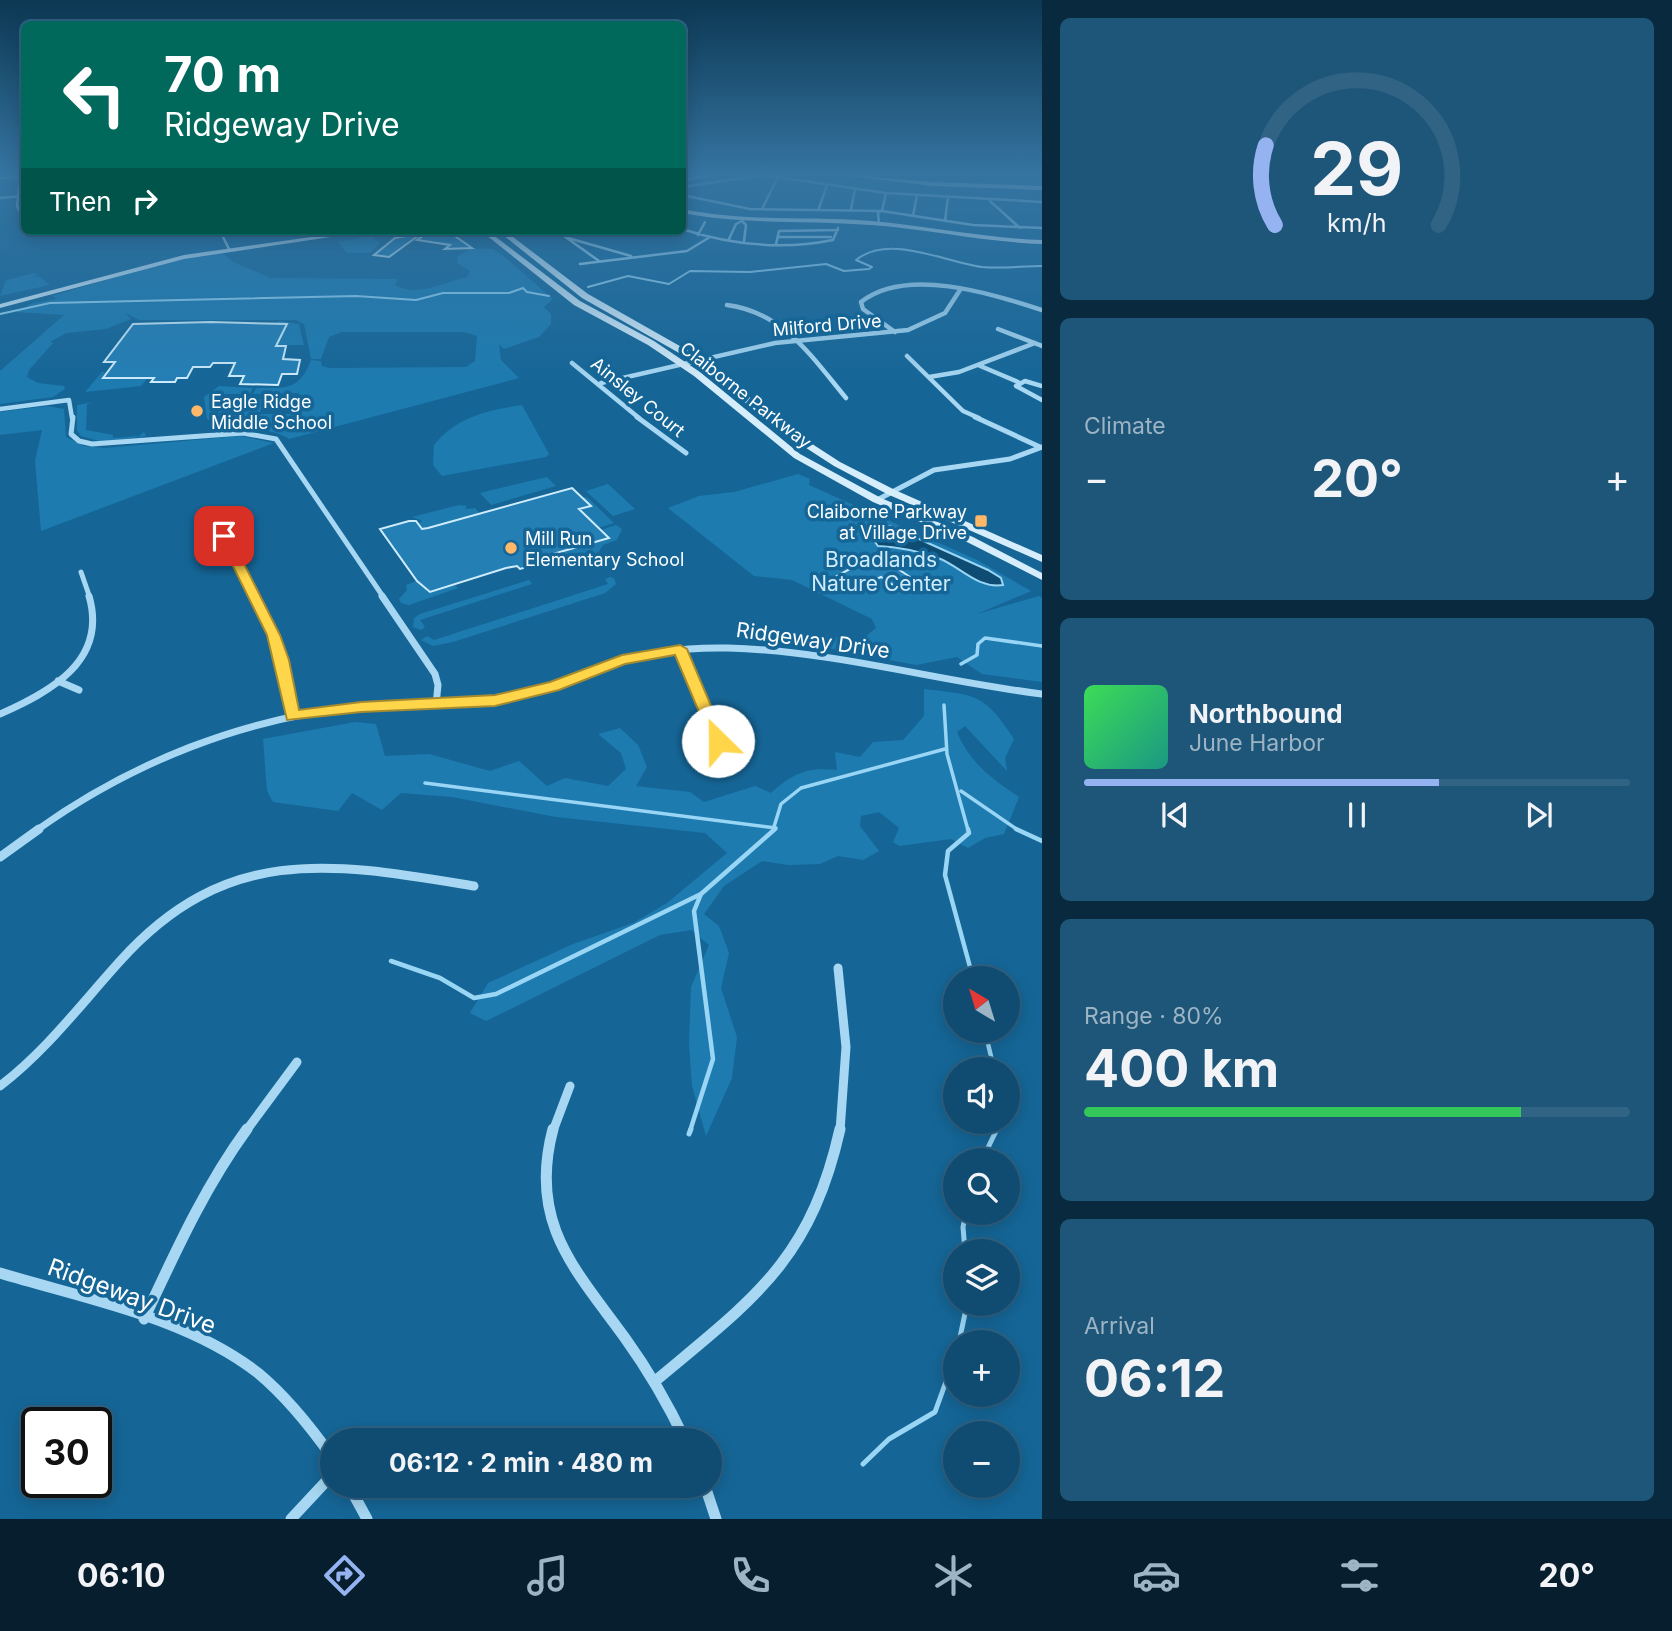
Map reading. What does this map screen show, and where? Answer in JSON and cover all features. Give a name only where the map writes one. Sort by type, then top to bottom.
[{"type":"main road","points":[[0,300],[150,259],[257,243]]},
{"type":"main road","points":[[0,306],[148,265],[228,247],[264,243]]},
{"type":"main road","name":"Claiborne Parkway","points":[[499,243],[577,303],[682,363],[781,445],[834,478],[877,500],[969,539],[1042,577]]},
{"type":"main road","name":"Claiborne Parkway","points":[[516,243],[585,296],[698,360],[809,447],[891,492],[1042,559]]},
{"type":"street","points":[[226,243],[228,247]]},
{"type":"street","points":[[575,243],[599,261]]},
{"type":"street","points":[[585,243],[634,257]]},
{"type":"street","points":[[580,264],[693,250],[702,243]]},
{"type":"street","points":[[764,243],[812,246],[819,243]]},
{"type":"street","points":[[895,332],[863,309],[861,302],[866,296],[886,288],[906,286],[960,290],[1042,310]]},
{"type":"street","name":"Milford Drive","points":[[601,383],[682,363],[796,341],[895,332],[938,318],[950,308],[960,290]]},
{"type":"street","points":[[727,305],[761,313],[777,323],[846,398]]},
{"type":"street","points":[[998,329],[1042,346]]},
{"type":"street","points":[[929,377],[951,374],[1035,343]]},
{"type":"street","points":[[907,356],[963,411],[1041,447]]},
{"type":"street","name":"Ainsley Court","points":[[572,363],[601,383],[651,430],[685,453]]},
{"type":"street","points":[[977,365],[1018,382],[1042,386]]},
{"type":"street","points":[[1018,382],[1017,388],[1042,400]]},
{"type":"street","points":[[0,409],[69,400],[73,412],[71,434],[79,441],[92,444],[243,433],[276,439],[435,674],[438,685],[436,705]]},
{"type":"street","points":[[877,500],[934,470],[1010,459],[1041,447]]},
{"type":"street","points":[[212,512],[274,635],[282,660],[292,717]]},
{"type":"street","points":[[0,714],[36,696],[58,681],[79,661],[92,636],[93,614],[81,572]]},
{"type":"street","points":[[680,649],[718,741]]},
{"type":"street","name":"Ridgeway Drive","points":[[0,857],[65,810],[134,771],[202,742],[292,717],[361,707],[465,704],[520,696],[622,660],[680,649],[767,650],[1042,694]]},
{"type":"street","points":[[58,681],[79,690]]},
{"type":"street","points":[[0,1086],[41,1053],[74,1019],[120,960],[144,936],[187,904],[236,880],[286,868],[316,866],[474,886]]},
{"type":"street","points":[[654,1382],[751,1300],[798,1242],[818,1204],[838,1139],[847,1076],[847,1038],[838,968]]},
{"type":"street","points":[[144,1319],[196,1209],[221,1165],[297,1062]]},
{"type":"street","points":[[570,1086],[557,1110],[550,1136],[546,1189],[551,1218],[577,1276],[626,1339],[654,1382],[679,1428]]},
{"type":"street","name":"Ridgeway Drive","points":[[0,1273],[144,1319],[207,1343],[245,1364],[285,1399],[320,1440]]},
{"type":"street","points":[[290,1519],[320,1488]]},
{"type":"street","points":[[356,1498],[367,1519]]},
{"type":"street","points":[[709,1498],[716,1519]]},
{"type":"green space","points":[[339,243],[380,243],[370,253],[347,253]]},
{"type":"green space","points":[[471,248],[493,249],[500,253],[553,299],[544,307],[551,314],[551,324],[539,337],[504,349],[499,344],[501,360],[519,378],[289,439],[269,431],[237,429],[217,424],[207,419],[204,397],[219,386],[253,388],[250,394],[225,394],[215,414],[232,414],[218,413],[225,398],[243,398],[236,414],[240,414],[247,399],[265,399],[259,414],[290,414],[299,393],[253,394],[256,388],[290,386],[302,377],[311,360],[321,361],[322,366],[330,368],[466,367],[475,361],[477,336],[464,332],[341,332],[329,337],[321,359],[311,359],[304,324],[296,320],[139,320],[125,313],[131,319],[106,329],[66,333],[50,342],[53,343],[29,370],[27,377],[38,383],[64,386],[65,389],[53,397],[0,404],[0,371],[64,315],[16,312],[33,303],[57,299],[52,296],[167,262],[221,252],[233,262],[271,278],[398,279],[395,285],[403,289],[421,290],[467,277],[470,271],[457,263],[458,256]]},
{"type":"green space","points":[[35,273],[37,275],[33,277],[40,277],[50,285],[0,296],[6,280]]},
{"type":"green space","points":[[277,323],[299,324],[304,345],[277,345],[286,324]]},
{"type":"green space","points":[[102,372],[105,372],[101,379],[147,379],[141,386],[85,392]]},
{"type":"green space","points":[[94,402],[87,404],[86,430],[113,435],[113,438],[139,436],[144,432],[146,436],[103,442],[81,436],[77,430],[77,405]]},
{"type":"green space","points":[[522,405],[549,454],[546,457],[442,476],[433,465],[434,445],[452,428],[485,412]]},
{"type":"green space","points":[[47,406],[64,409],[66,437],[84,446],[105,448],[240,436],[274,443],[41,531],[35,461],[42,430],[0,435],[0,412]]},
{"type":"green space","name":"Broadlands Nature Center","points":[[798,474],[810,479],[809,485],[977,560],[1031,591],[977,614],[1039,596],[1042,598],[1042,682],[982,674],[957,657],[916,665],[786,640],[812,633],[860,641],[876,628],[872,619],[792,580],[754,576],[668,508],[699,496],[734,492]]},
{"type":"green space","points":[[547,477],[556,486],[491,505],[480,493]]},
{"type":"green space","points":[[608,484],[635,509],[613,516],[586,491]]},
{"type":"green space","points":[[585,497],[614,523],[598,528],[553,517],[590,506],[582,498]]},
{"type":"green space","points":[[459,505],[467,506],[465,509],[475,508],[481,515],[422,529],[418,523],[422,522],[421,520],[412,517]]},
{"type":"green space","points":[[616,525],[622,529],[617,540],[603,545],[598,553],[575,553],[532,567],[529,563],[609,538],[601,530]]},
{"type":"green space","points":[[614,578],[616,584],[605,593],[453,642],[433,646],[421,640],[427,636],[434,640],[608,584],[605,579]]},
{"type":"green space","points":[[529,580],[532,584],[420,620],[425,627],[421,630],[413,627],[414,618],[420,614]]},
{"type":"green space","points":[[417,581],[421,585],[454,584],[458,588],[409,605],[401,603],[399,599],[407,590],[406,585]]},
{"type":"green space","points":[[924,689],[977,699],[995,713],[1014,739],[1005,758],[1007,771],[965,726],[957,732],[975,761],[1019,797],[1004,834],[985,838],[968,848],[951,839],[899,846],[893,842],[899,828],[879,812],[861,816],[860,826],[879,851],[863,860],[838,856],[820,864],[788,865],[762,861],[724,886],[704,914],[719,926],[729,953],[721,988],[737,1037],[732,1078],[706,1136],[692,1086],[689,1043],[691,987],[709,945],[691,930],[660,935],[486,1021],[470,1013],[488,983],[573,944],[633,923],[667,903],[727,853],[705,833],[556,817],[452,797],[401,793],[382,810],[352,793],[338,811],[273,802],[267,791],[263,739],[355,722],[376,724],[385,756],[429,754],[490,771],[519,761],[547,786],[565,778],[608,786],[626,769],[621,753],[598,734],[620,728],[638,745],[647,767],[636,786],[690,792],[704,802],[755,786],[771,793],[801,773],[837,770],[835,752],[860,757],[873,742],[903,740],[924,716]]},
{"type":"shaded area","points":[[890,526],[988,570],[1001,578],[1003,585],[985,584],[946,562],[916,551],[878,546],[875,542],[877,534]]},
{"type":"building","points":[[389,243],[408,243],[389,257],[374,255]]},
{"type":"building","points":[[436,243],[465,243],[472,248],[445,249],[450,245]]},
{"type":"building","name":"Eagle Ridge Middle School","points":[[133,324],[287,324],[276,346],[286,346],[283,359],[300,360],[297,374],[282,374],[278,385],[240,384],[244,376],[229,376],[235,363],[213,363],[210,367],[193,367],[187,378],[177,378],[175,382],[151,382],[154,378],[103,378],[115,362],[104,362]]},
{"type":"building","name":"Mill Run Elementary School","points":[[572,488],[591,506],[579,509],[609,538],[539,558],[528,563],[531,566],[520,569],[517,566],[506,568],[430,592],[417,581],[380,529],[409,521],[416,521],[422,529],[428,528]]},
{"type":"building","name":"Broadlands Nature Center","points":[[886,560],[886,564],[892,565],[919,583],[902,591],[881,577],[851,591],[833,578],[859,564]]},
{"type":"waterway","points":[[588,287],[628,276],[669,284],[690,271],[750,272],[826,264],[844,271],[869,269],[872,267],[856,260],[869,252],[884,249],[917,252],[982,267],[1042,266]]},
{"type":"waterway","points":[[0,314],[50,303],[356,296],[416,300],[443,293],[509,293],[523,288],[527,292],[549,296]]},
{"type":"waterway","points":[[961,664],[977,655],[978,644],[985,638],[1042,646]]},
{"type":"waterway","points":[[944,705],[947,754],[968,830]]},
{"type":"waterway","points":[[774,828],[781,804],[801,788],[945,749]]},
{"type":"waterway","points":[[425,783],[774,828]]},
{"type":"waterway","points":[[961,791],[1018,830]]},
{"type":"waterway","points":[[701,894],[775,829]]},
{"type":"waterway","points":[[968,829],[969,833],[948,851],[945,875],[970,966]]},
{"type":"waterway","points":[[1018,830],[1042,841]]},
{"type":"waterway","points":[[391,961],[440,978],[474,998],[496,994],[701,894]]},
{"type":"waterway","points":[[690,1131],[713,1059],[694,911],[701,894]]},
{"type":"waterway","points":[[988,1043],[991,1057]]},
{"type":"waterway","points":[[689,1134],[691,1129]]},
{"type":"waterway","points":[[988,1148],[995,1134]]},
{"type":"waterway","points":[[963,1225],[964,1239]]},
{"type":"waterway","points":[[962,1330],[964,1316]]},
{"type":"waterway","points":[[863,1464],[889,1439],[935,1412],[943,1390]]},
{"type":"place","name":"Eagle Ridge Middle School","points":[[197,411]]},
{"type":"place","name":"Claiborne Parkway at Village Drive","points":[[981,521]]},
{"type":"place","name":"Mill Run Elementary School","points":[[511,548]]},
{"type":"route","points":[[224,536],[274,635],[287,682],[292,717],[361,707],[495,701],[553,686],[622,660],[680,649],[718,741]]}]
